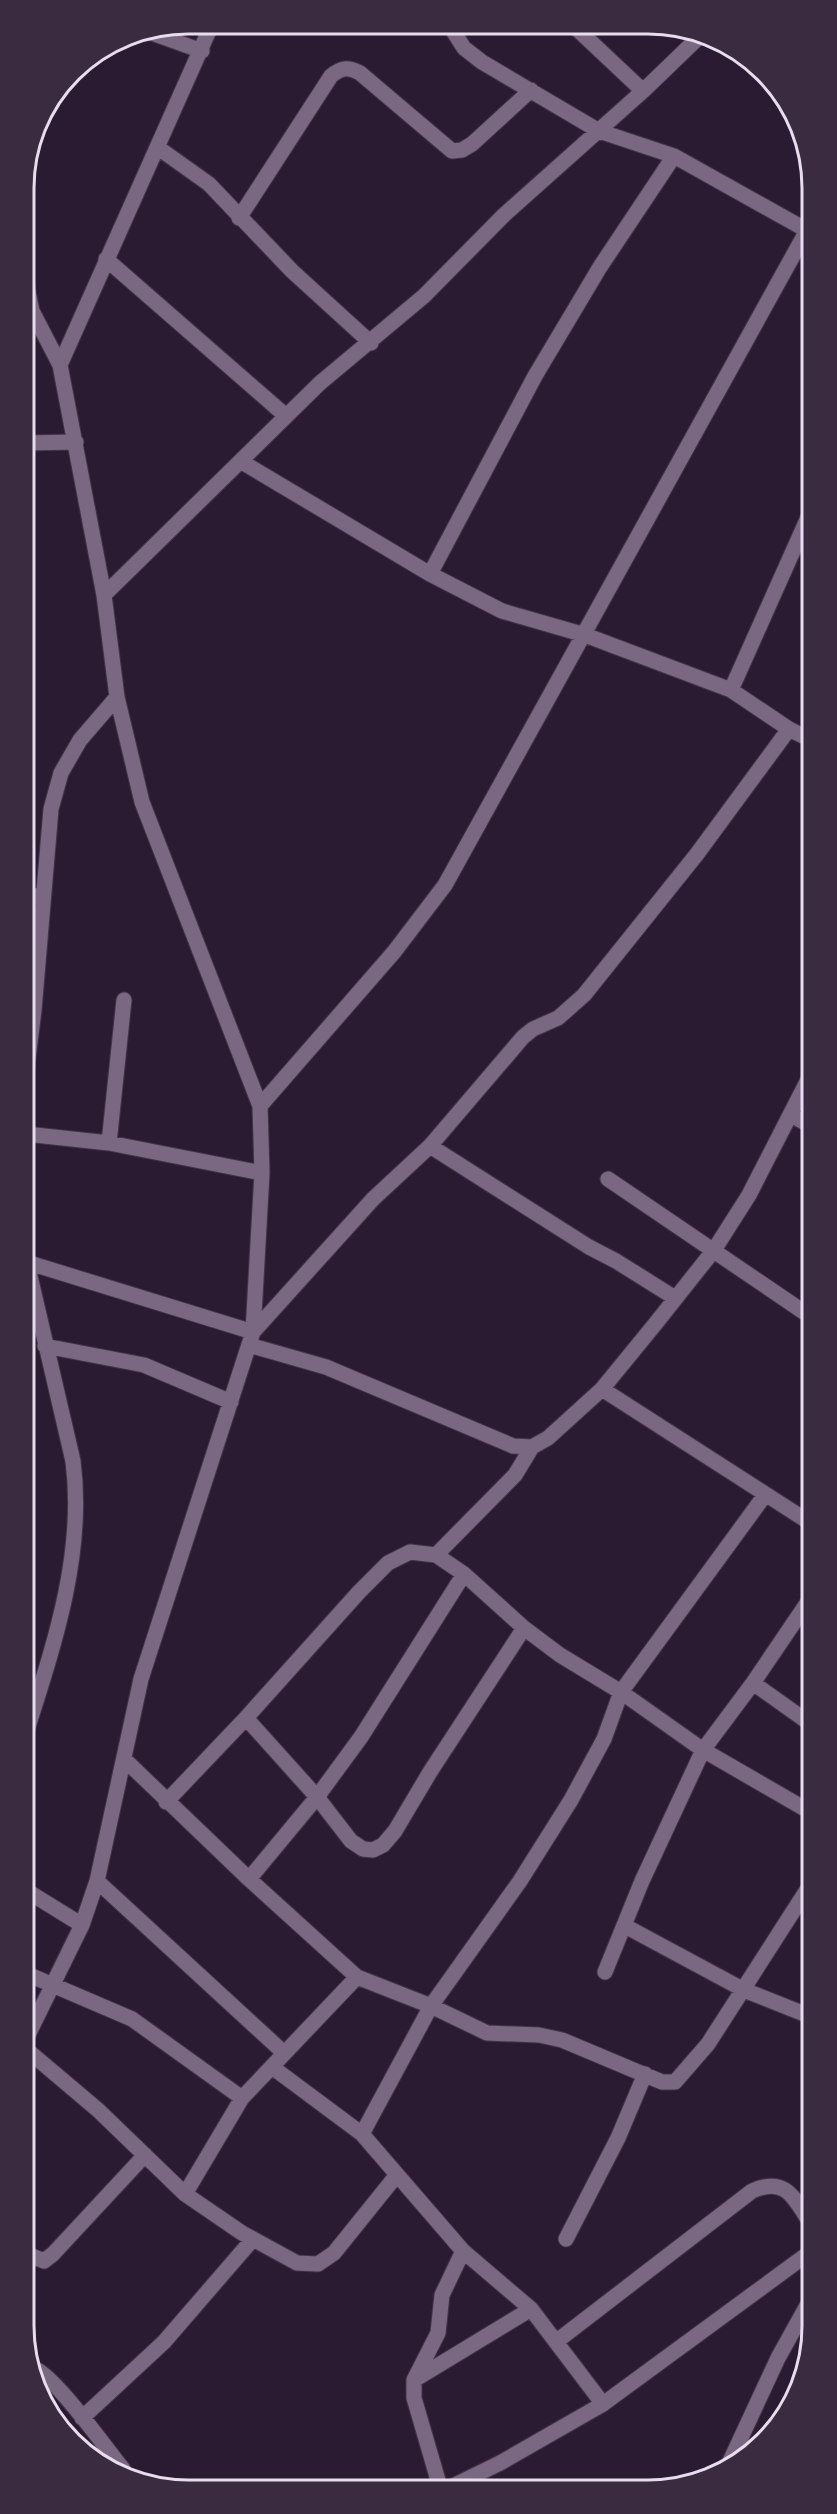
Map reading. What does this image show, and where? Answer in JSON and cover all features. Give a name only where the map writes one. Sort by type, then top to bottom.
[{"type":"street","points":[[455,34],[464,48],[599,130],[674,156],[802,225]]},
{"type":"street","points":[[583,34],[643,91]]},
{"type":"street","points":[[60,365],[208,35]]},
{"type":"street","points":[[162,37],[202,51]]},
{"type":"street","points":[[104,595],[320,383],[371,343],[424,296],[504,215],[643,91],[694,42]]},
{"type":"street","points":[[239,218],[331,76],[339,69],[349,68],[360,73],[452,151],[462,150],[472,144],[531,90]]},
{"type":"street","points":[[157,147],[209,184],[239,218],[371,343]]},
{"type":"street","points":[[430,574],[535,376],[600,267],[674,156]]},
{"type":"street","points":[[260,1106],[394,952],[445,885],[528,730],[585,635],[802,242]]},
{"type":"street","points":[[106,259],[286,416]]},
{"type":"street","points":[[34,2022],[82,1925],[97,1881],[141,1679],[251,1339],[262,1173],[260,1106],[142,802],[117,697],[104,595],[60,365],[35,323]]},
{"type":"street","points":[[35,443],[76,442]]},
{"type":"street","points":[[242,462],[430,574],[502,612],[585,635],[731,690],[802,736]]},
{"type":"street","points":[[731,690],[802,531]]},
{"type":"street","points":[[35,1001],[51,809],[61,773],[80,740],[117,697]]},
{"type":"street","points":[[251,1339],[373,1199],[430,1146],[523,1037],[533,1029],[558,1018],[584,995],[696,854],[789,729]]},
{"type":"street","points":[[35,897],[42,894]]},
{"type":"street","points":[[109,1143],[124,1000]]},
{"type":"street","points":[[436,1555],[509,1482],[525,1462],[532,1448],[548,1438],[602,1389],[714,1250],[749,1195],[802,1093]]},
{"type":"street","points":[[791,1116],[802,1122]]},
{"type":"street","points":[[35,1135],[109,1143],[262,1173]]},
{"type":"street","points":[[430,1146],[589,1247],[675,1298]]},
{"type":"street","points":[[608,1179],[802,1311]]},
{"type":"street","points":[[34,1264],[251,1339],[326,1367],[513,1446],[532,1448]]},
{"type":"street","points":[[34,1299],[73,1461],[77,1491],[76,1527],[71,1567],[51,1654],[34,1707]]},
{"type":"street","points":[[45,1346],[144,1365],[231,1402]]},
{"type":"street","points":[[602,1389],[802,1518]]},
{"type":"street","points":[[362,2134],[431,2006],[520,1881],[571,1800],[604,1739],[621,1692],[765,1495]]},
{"type":"street","points":[[166,1802],[246,1718],[359,1592],[388,1563],[410,1552],[436,1555],[464,1574],[524,1628],[560,1655],[621,1692],[703,1749],[802,1807]]},
{"type":"street","points":[[249,1879],[317,1797],[361,1737],[464,1574]]},
{"type":"street","points":[[605,1972],[642,1881],[703,1749],[753,1683],[802,1611]]},
{"type":"street","points":[[246,1718],[317,1797],[351,1841],[363,1849],[373,1850],[384,1845],[396,1831],[449,1742],[524,1628]]},
{"type":"street","points":[[753,1683],[802,1718]]},
{"type":"street","points":[[124,1760],[166,1802],[357,1977],[431,2006],[486,2033],[539,2036],[562,2040],[662,2082],[675,2082],[708,2044],[802,1898]]},
{"type":"street","points":[[97,1881],[284,2053]]},
{"type":"street","points":[[34,1895],[82,1925]]},
{"type":"street","points":[[625,1926],[744,1990],[802,2013]]},
{"type":"street","points":[[34,1977],[132,2019],[242,2098]]},
{"type":"street","points":[[185,2194],[242,2098],[357,1977]]},
{"type":"street","points":[[34,2056],[98,2110],[185,2194],[253,2239],[297,2263],[318,2264],[334,2253],[396,2176]]},
{"type":"street","points":[[272,2067],[362,2134],[463,2251],[531,2309],[603,2404]]},
{"type":"street","points":[[566,2239],[618,2138],[645,2074]]},
{"type":"street","points":[[34,2257],[44,2261],[54,2254],[145,2155]]},
{"type":"street","points":[[556,2341],[760,2188],[779,2185],[789,2192],[802,2211]]},
{"type":"street","points":[[82,2418],[164,2342],[253,2239]]},
{"type":"street","points":[[438,2480],[414,2398],[414,2380],[438,2332],[442,2295],[463,2251]]},
{"type":"street","points":[[465,2480],[500,2463],[603,2404],[802,2258]]},
{"type":"street","points":[[414,2380],[531,2309]]},
{"type":"street","points":[[733,2455],[778,2358],[802,2315]]},
{"type":"street","points":[[42,2373],[118,2463]]}]
